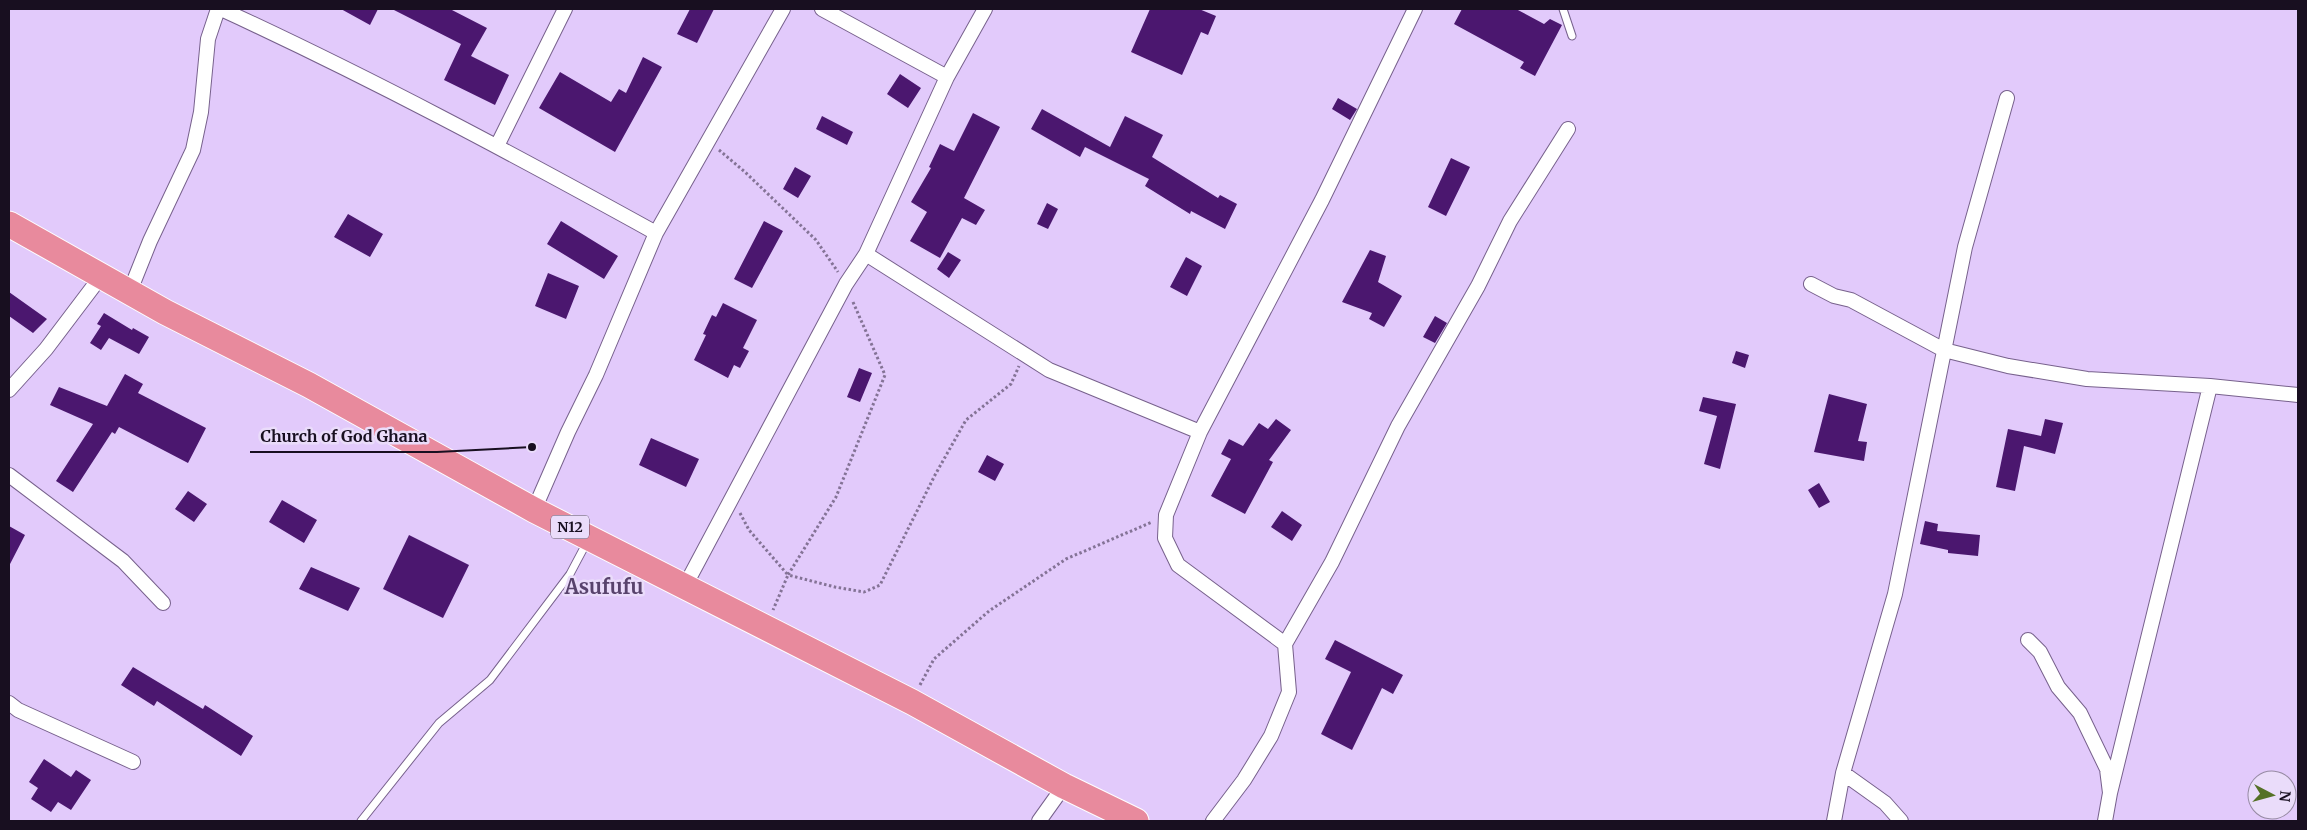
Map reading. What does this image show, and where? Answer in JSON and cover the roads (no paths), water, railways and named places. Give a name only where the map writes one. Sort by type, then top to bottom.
[{"type":"highway","name":"N12","points":[[9,224],[205,333],[309,385],[534,510],[912,702],[1064,786],[1136,821]]},
{"type":"street","points":[[130,291],[150,241],[193,150],[201,112],[208,39],[220,9],[327,58],[497,146],[656,233]]},
{"type":"street","points":[[497,146],[565,9]]},
{"type":"street","points":[[534,510],[568,432],[596,375],[656,233],[783,9]]},
{"type":"street","points":[[822,9],[947,77]]},
{"type":"street","points":[[685,586],[846,284],[866,254],[947,77],[985,9]]},
{"type":"street","points":[[1285,644],[1178,565],[1165,538],[1166,515],[1200,432],[1322,200],[1415,9]]},
{"type":"street","points":[[1834,821],[1843,773],[1895,594],[1965,247],[2007,98]]},
{"type":"street","points":[[1213,821],[1244,780],[1275,727],[1289,692],[1285,644],[1332,562],[1398,426],[1478,286],[1510,221],[1568,129]]},
{"type":"street","points":[[866,254],[1049,370],[1200,432]]},
{"type":"street","points":[[9,390],[46,349],[102,276]]},
{"type":"street","points":[[1811,284],[1834,296],[1851,300],[1944,350],[2008,366],[2087,378],[2210,386],[2298,395]]},
{"type":"street","points":[[2105,821],[2110,793],[2210,386]]},
{"type":"street","points":[[9,475],[122,562],[163,603]]},
{"type":"street","points":[[2028,640],[2040,652],[2058,687],[2080,713],[2107,769],[2110,793]]},
{"type":"street","points":[[9,703],[18,710],[134,762]]},
{"type":"street","points":[[1843,773],[1886,803],[1901,821]]},
{"type":"street","points":[[1039,821],[1064,786]]},
{"type":"lane","points":[[1564,9],[1572,36]]},
{"type":"lane","points":[[361,821],[438,723],[490,680],[570,574],[590,537]]},
{"type":"place","name":"Church of God Ghana","points":[[532,447]]},
{"type":"district","name":"Asufufu","points":[[604,587]]}]
